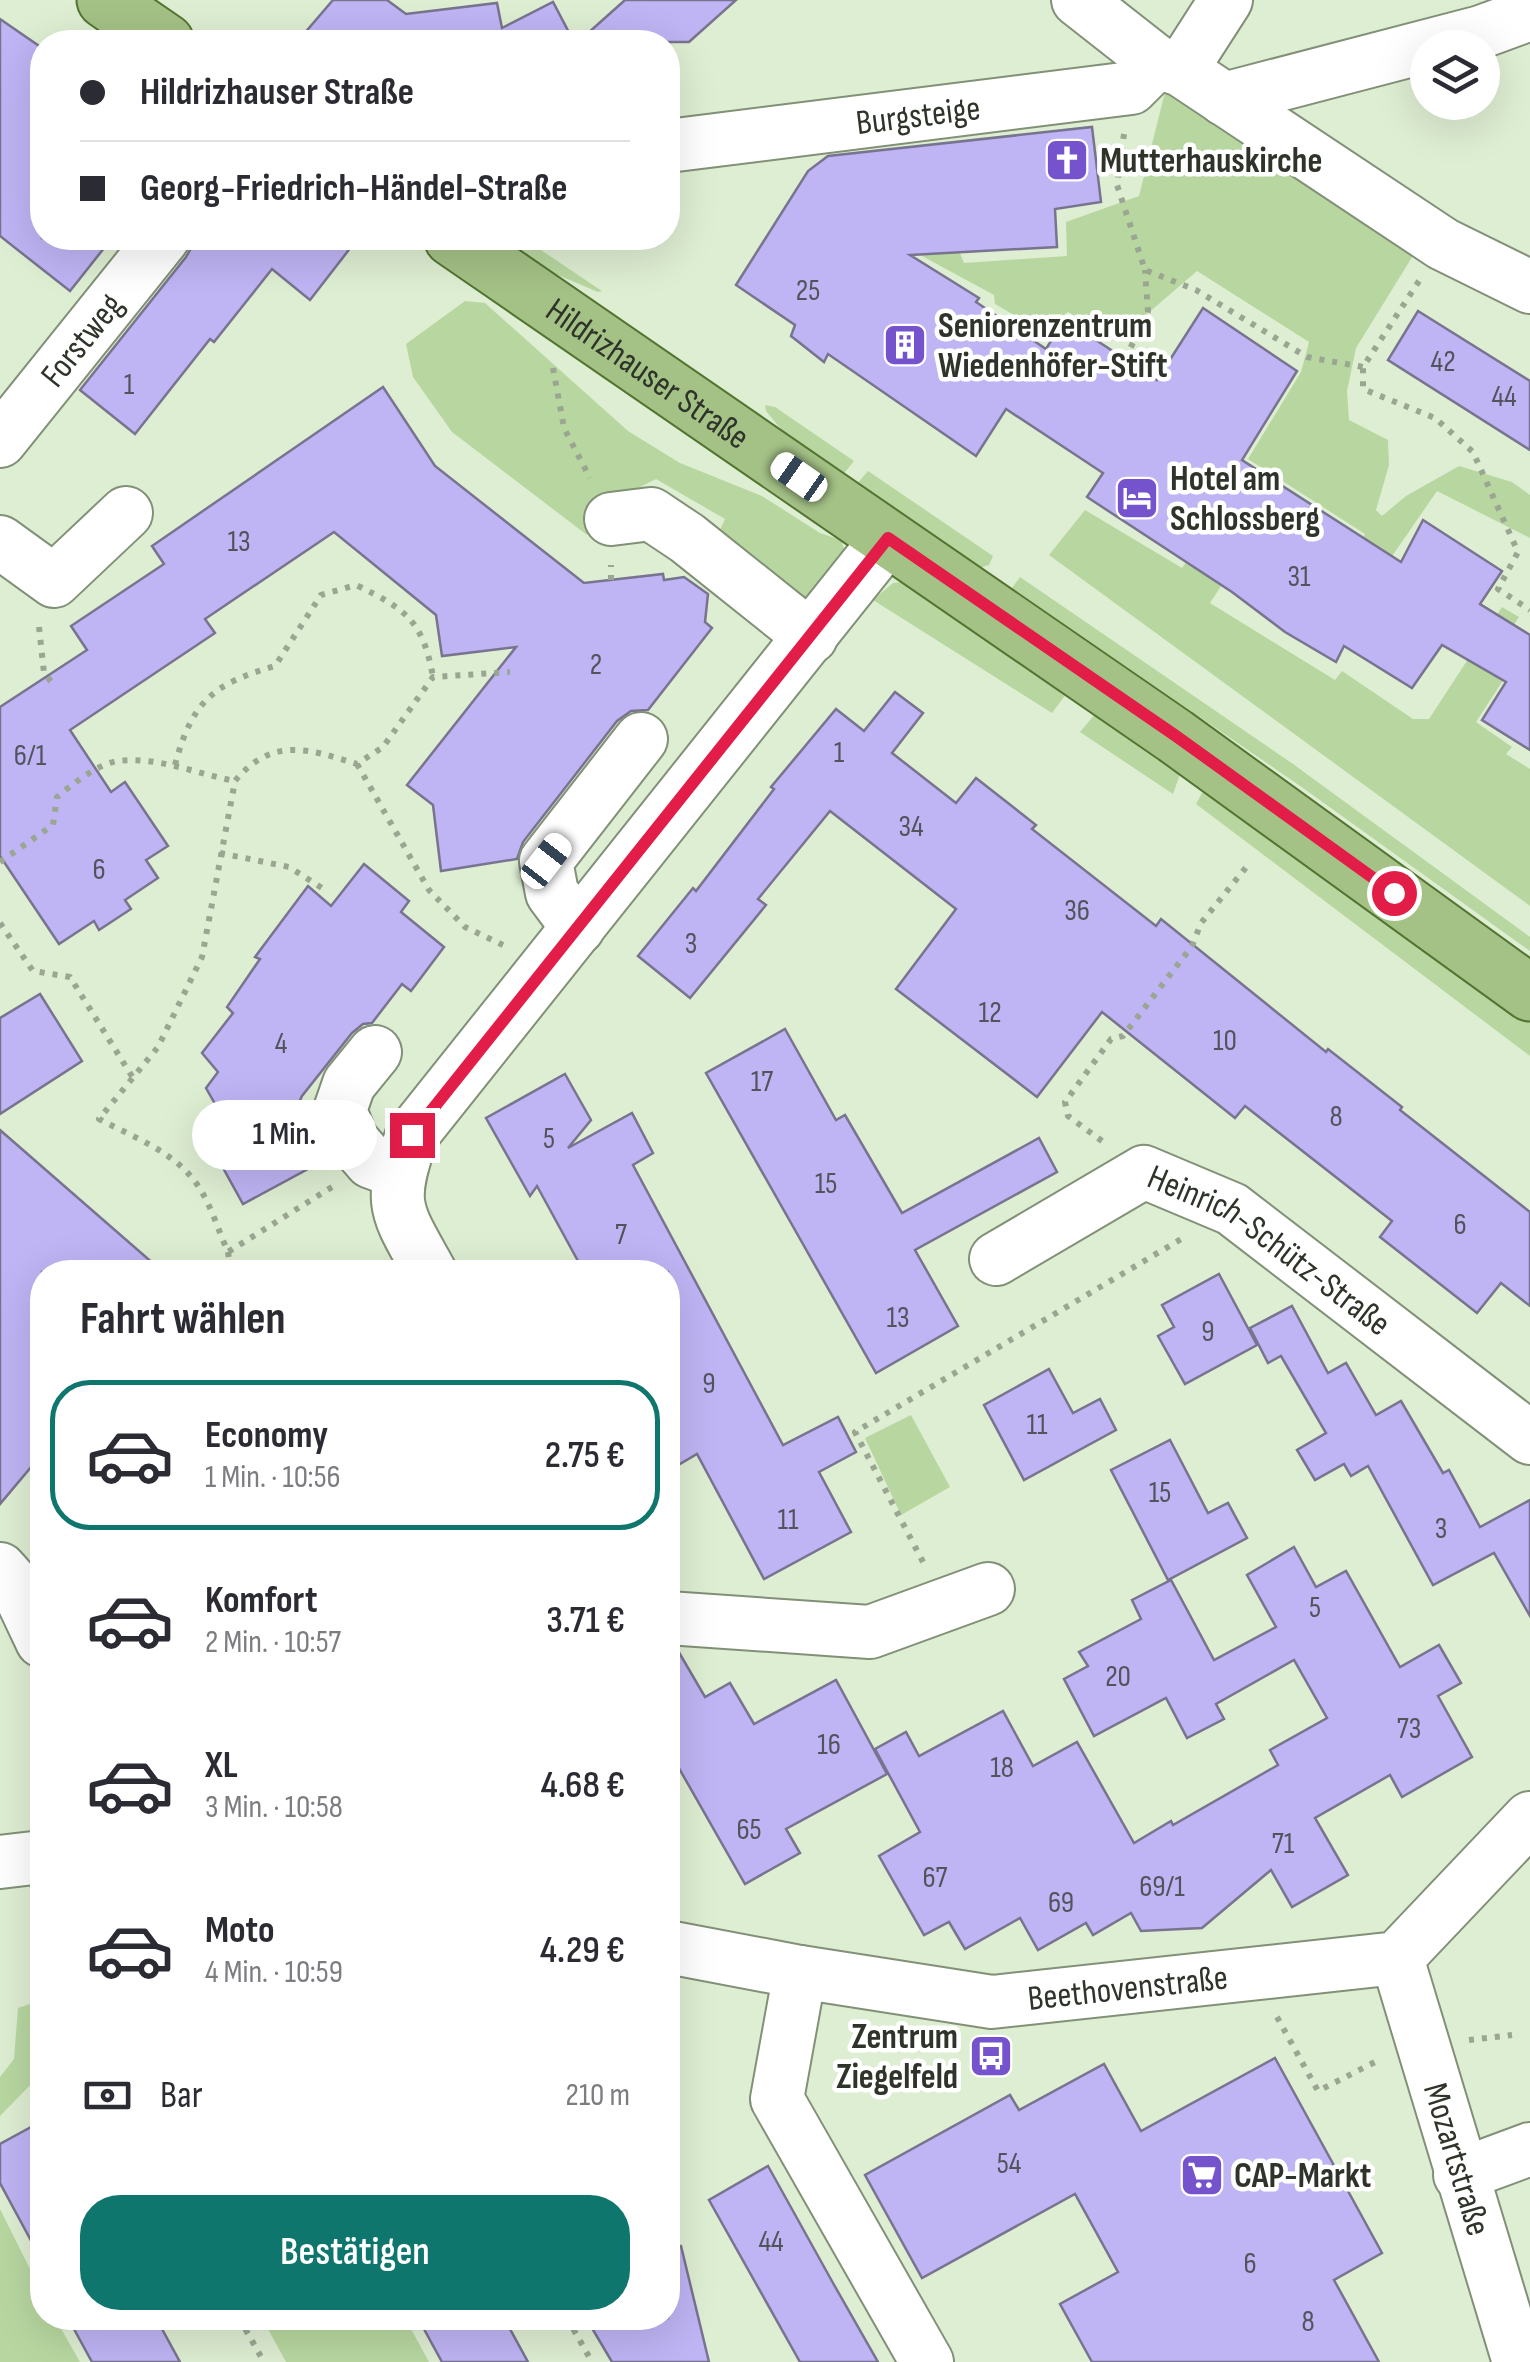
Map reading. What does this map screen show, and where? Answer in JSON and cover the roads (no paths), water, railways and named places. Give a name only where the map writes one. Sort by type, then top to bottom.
[{"type":"main road","points":[[106,0],[149,30]]},
{"type":"main road","name":"Hildrizhauser Straße","points":[[469,250],[1176,736],[1530,993]]},
{"type":"street","points":[[1078,0],[1156,74],[1224,99],[1443,244],[1530,287]]},
{"type":"street","points":[[1156,74],[1226,0]]},
{"type":"street","points":[[1224,99],[1481,32],[1530,14]]},
{"type":"street","name":"Burgsteige","points":[[680,144],[1156,74]]},
{"type":"street","name":"Forstweg","points":[[0,440],[152,250]]},
{"type":"street","points":[[0,542],[54,581],[126,513]]},
{"type":"street","points":[[611,519],[650,514],[687,538],[810,637]]},
{"type":"street","points":[[385,1167],[888,538]]},
{"type":"street","points":[[562,946],[546,861],[641,739]]},
{"type":"street","points":[[375,1052],[349,1084],[340,1110],[351,1138],[385,1167],[396,1210],[423,1260]]},
{"type":"street","name":"Heinrich-Schütz-Straße","points":[[996,1260],[1144,1172],[1232,1209],[1530,1438]]},
{"type":"street","points":[[0,1569],[17,1588],[30,1616]]},
{"type":"street","points":[[680,1619],[870,1632],[967,1597]]},
{"type":"street","points":[[1398,1958],[1530,1818]]},
{"type":"street","points":[[0,1862],[30,1858]]},
{"type":"street","name":"Beethovenstraße","points":[[680,1949],[992,2002],[1398,1958]]},
{"type":"street","name":"Mozartstraße","points":[[1398,1958],[1519,2362]]},
{"type":"street","points":[[800,1972],[778,2099],[927,2362]]},
{"type":"street","points":[[1460,2174],[1530,2149]]},
{"type":"place","name":"Mutterhauskirche","points":[[1067,160]]},
{"type":"place","name":"Seniorenzentrum Wiedenhöfer-Stift","points":[[905,345]]},
{"type":"place","name":"Hotel am Schlossberg","points":[[1137,498]]},
{"type":"place","name":"Zentrum Ziegelfeld","points":[[991,2056]]},
{"type":"place","name":"CAP-Markt","points":[[1202,2175]]}]
